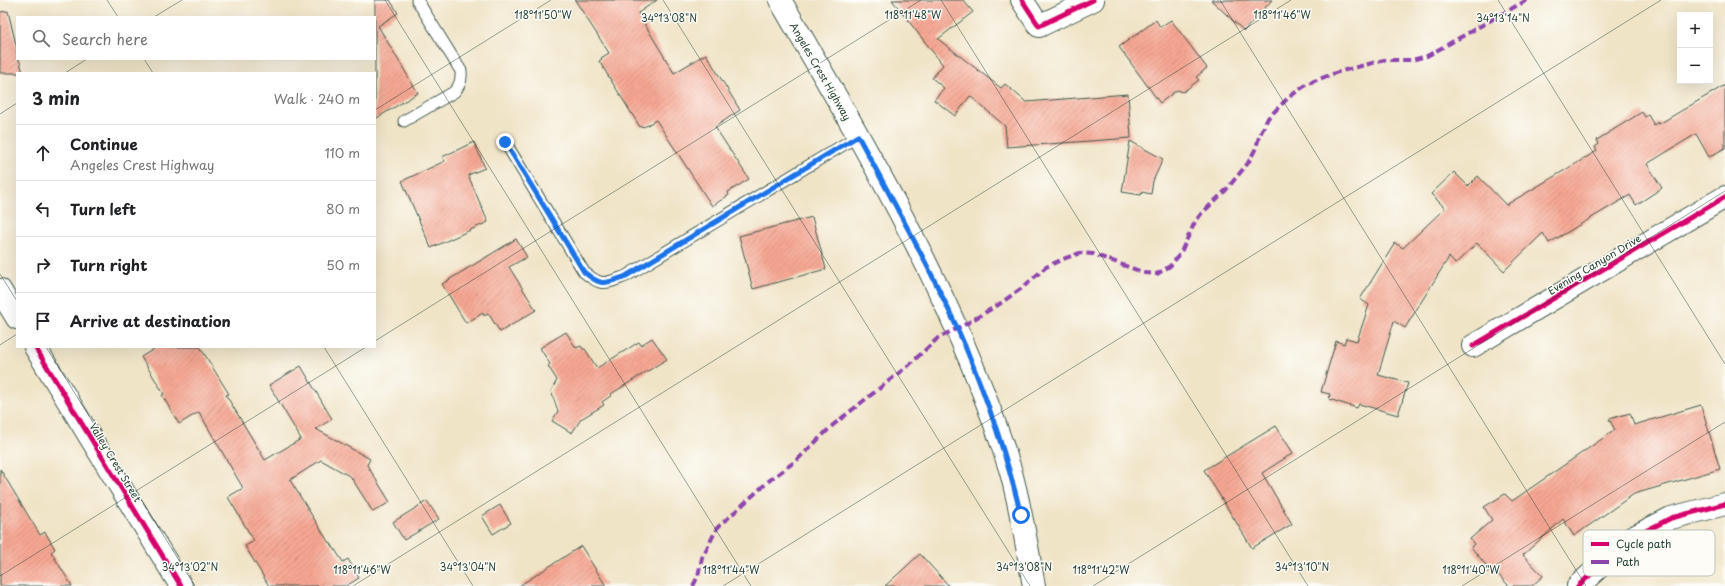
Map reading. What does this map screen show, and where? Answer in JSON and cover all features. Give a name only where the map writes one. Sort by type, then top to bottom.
[{"type":"street","name":"Angeles Crest Highway","points":[[780,0],[858,136],[926,264],[964,344],[996,427],[1014,486],[1034,586]]},
{"type":"street","points":[[1022,0],[1039,26],[1093,0]]},
{"type":"street","name":"Evening Canyon Drive","points":[[1473,346],[1725,197]]},
{"type":"street","points":[[0,290],[16,316]]},
{"type":"street","name":"Valley Crest Street","points":[[36,348],[181,586]]},
{"type":"street","points":[[1648,530],[1671,518],[1725,504]]},
{"type":"street","points":[[1578,586],[1589,576]]},
{"type":"lane","points":[[404,122],[454,92],[458,88],[462,78],[461,70],[417,0]]},
{"type":"lane","points":[[505,142],[584,272],[596,282],[609,282],[626,276],[858,136]]},
{"type":"building","points":[[375,0],[390,0],[398,13],[378,26],[418,93],[376,118],[376,16]]},
{"type":"building","points":[[575,0],[657,0],[638,13],[674,73],[706,54],[740,110],[715,127],[749,179],[728,192],[729,195],[712,206],[656,120],[644,127],[640,127],[599,61],[609,53]]},
{"type":"building","points":[[892,0],[963,0],[973,12],[938,39],[1001,88],[1005,84],[1026,102],[1128,94],[1131,138],[1007,147],[1005,126],[970,96],[955,116],[934,100],[944,88],[932,78],[943,65]]},
{"type":"building","points":[[1211,0],[1272,0],[1244,31]]},
{"type":"building","points":[[8,11],[16,45],[16,60],[19,60],[23,72],[0,73],[0,12]]},
{"type":"building","points":[[1156,20],[1160,27],[1171,20],[1207,68],[1196,77],[1199,80],[1183,92],[1177,90],[1160,103],[1119,47]]},
{"type":"building","points":[[1725,85],[1725,148],[1709,157],[1696,134],[1647,164],[1662,188],[1636,205],[1630,195],[1549,243],[1543,233],[1504,271],[1477,243],[1455,264],[1449,257],[1405,328],[1394,321],[1378,375],[1408,383],[1398,415],[1359,404],[1357,408],[1329,399],[1330,394],[1321,392],[1336,341],[1344,344],[1346,338],[1357,341],[1369,305],[1360,299],[1395,243],[1403,248],[1445,208],[1431,194],[1454,172],[1468,186],[1478,176],[1506,205],[1597,151],[1595,147],[1599,144],[1597,140],[1642,112],[1645,117],[1648,115],[1654,125],[1658,122],[1659,124]]},
{"type":"building","points":[[1130,141],[1163,159],[1153,181],[1151,194],[1142,192],[1141,195],[1122,192]]},
{"type":"building","points":[[474,142],[485,168],[468,175],[488,222],[431,248],[402,181],[445,161],[442,157]]},
{"type":"building","points":[[812,217],[826,269],[753,289],[739,236]]},
{"type":"building","points":[[516,239],[527,257],[509,267],[536,310],[500,332],[488,313],[484,316],[483,313],[466,323],[442,284]]},
{"type":"building","points":[[566,332],[576,348],[581,346],[585,349],[597,368],[639,342],[641,345],[652,338],[667,359],[611,394],[612,395],[602,402],[604,405],[581,419],[572,433],[552,421],[558,411],[551,391],[557,380],[548,366],[550,364],[540,348]]},
{"type":"building","points":[[155,348],[201,348],[229,394],[226,395],[265,460],[301,439],[269,385],[301,366],[332,419],[316,429],[370,459],[367,465],[390,502],[373,512],[351,477],[321,460],[290,480],[329,543],[330,542],[343,562],[348,559],[359,578],[346,586],[269,586],[245,546],[254,541],[228,497],[243,488],[199,412],[179,424],[162,395],[164,394],[141,357]]},
{"type":"building","points":[[1701,405],[1720,469],[1634,494],[1574,536],[1563,519],[1523,555],[1543,576],[1532,586],[1509,586],[1492,568],[1490,570],[1471,547],[1474,544],[1470,539],[1492,520],[1484,507],[1505,494],[1512,501],[1615,430],[1609,419],[1630,413],[1634,425]]},
{"type":"building","points":[[1276,426],[1293,453],[1262,473],[1292,524],[1252,548],[1204,470]]},
{"type":"building","points":[[0,469],[40,535],[45,532],[55,549],[51,552],[72,586],[0,586]]},
{"type":"building","points":[[427,501],[439,519],[404,540],[393,522]]},
{"type":"building","points":[[500,505],[511,523],[493,534],[482,516]]},
{"type":"building","points":[[581,546],[606,586],[519,586]]},
{"type":"building","points":[[920,554],[949,586],[885,586]]},
{"type":"marked path","points":[[693,586],[698,576],[702,558],[717,528],[771,479],[797,460],[833,425],[909,365],[938,338],[998,305],[1022,288],[1046,267],[1080,253],[1093,254],[1145,273],[1157,274],[1170,266],[1180,254],[1195,222],[1201,214],[1226,190],[1248,163],[1256,148],[1259,137],[1268,118],[1289,97],[1309,83],[1338,72],[1384,60],[1412,60],[1427,56],[1527,0]]},
{"type":"cycle path","points":[[1022,0],[1039,26],[1093,0]]},
{"type":"cycle path","points":[[1473,346],[1725,197]]},
{"type":"cycle path","points":[[36,348],[181,586]]},
{"type":"cycle path","points":[[1648,530],[1671,518],[1725,504]]},
{"type":"cycle path","points":[[1578,586],[1589,576]]},
{"type":"route","points":[[505,142],[584,272],[596,282],[609,282],[626,276],[858,136],[926,264],[964,344],[996,427],[1010,471],[1021,515]]}]
